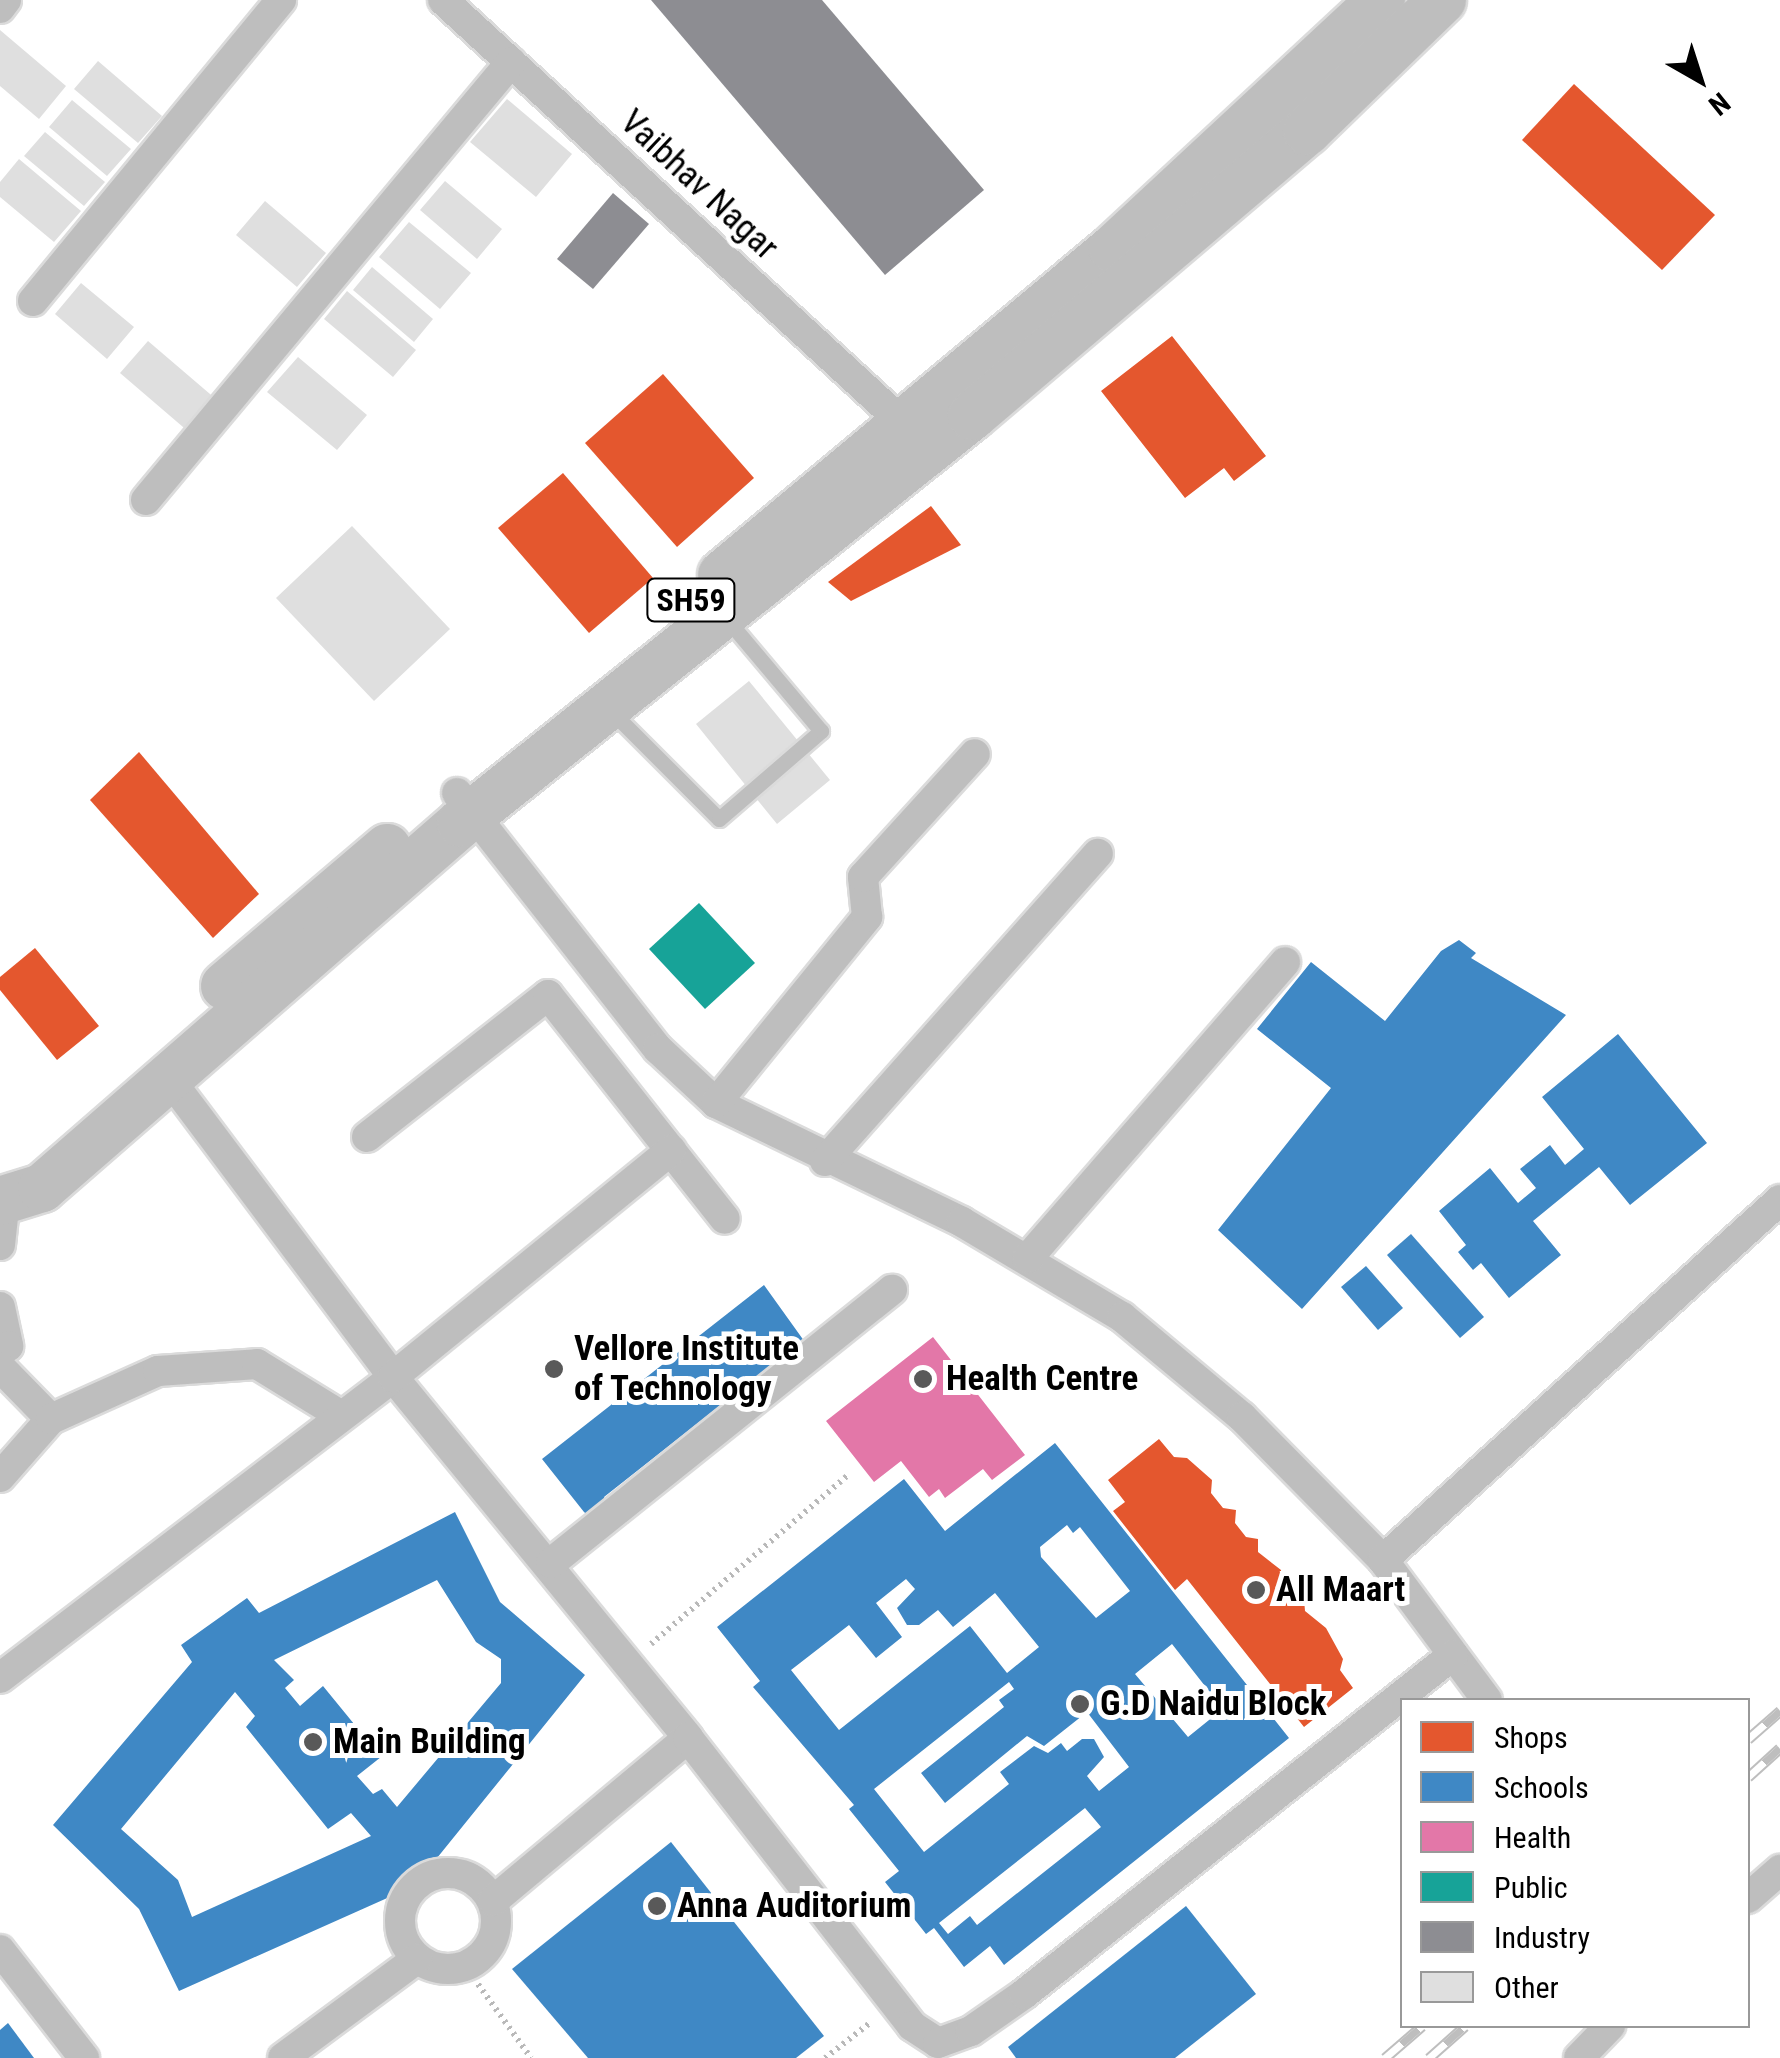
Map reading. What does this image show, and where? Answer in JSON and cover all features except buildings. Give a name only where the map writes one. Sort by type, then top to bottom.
[{"type":"main road","name":"SH59","points":[[2,1200],[21,1164],[318,902],[465,803],[1113,249],[1381,0]]},
{"type":"main road","points":[[2,1200],[42,1188],[465,803],[607,707],[972,416],[1307,131],[1442,0]]},
{"type":"street","points":[[0,8],[6,0]]},
{"type":"street","points":[[34,301],[281,0]]},
{"type":"street","name":"Vaibhav Nagar","points":[[443,0],[904,425]]},
{"type":"street","points":[[146,500],[511,62]]},
{"type":"street","points":[[716,1103],[866,917],[863,878],[975,754]]},
{"type":"street","points":[[465,803],[658,1049],[716,1103],[826,1161],[1028,1258],[1122,1317],[1242,1416],[1383,1560],[1485,1698]]},
{"type":"street","points":[[826,1161],[1098,854]]},
{"type":"street","points":[[1028,1258],[1285,962]]},
{"type":"street","points":[[367,1137],[548,995],[724,1219]]},
{"type":"street","points":[[168,1077],[393,1377],[550,1563],[912,2026],[938,2043],[998,2012],[1452,1656]]},
{"type":"street","points":[[0,1678],[393,1377],[670,1150]]},
{"type":"street","points":[[0,1245],[2,1200]]},
{"type":"street","points":[[1383,1560],[1780,1200]]},
{"type":"street","points":[[550,1563],[892,1290]]},
{"type":"street","points":[[0,1307],[8,1346],[0,1353]]},
{"type":"street","points":[[0,1477],[51,1419],[158,1371],[257,1364],[340,1415]]},
{"type":"street","points":[[0,1367],[51,1419]]},
{"type":"street","points":[[501,1912],[477,1881],[457,1872],[428,1876],[404,1900],[400,1930],[417,1959],[448,1970],[477,1966],[490,1946],[501,1912],[688,1738]]},
{"type":"street","points":[[1750,1896],[1780,1870]]},
{"type":"street","points":[[0,1950],[84,2058]]},
{"type":"street","points":[[282,2058],[417,1959]]},
{"type":"lane","points":[[607,707],[719,819],[821,732],[723,614]]},
{"type":"path","points":[[660,1657],[648,1641],[848,1475]]},
{"type":"path","points":[[501,1912],[477,1966],[531,2058]]},
{"type":"path","points":[[864,2004],[884,2032]]},
{"type":"path","points":[[824,2058],[875,2019]]},
{"type":"railway","points":[[1750,1737],[1780,1711]]},
{"type":"railway","points":[[1750,1775],[1780,1748]]},
{"type":"railway","points":[[1385,2058],[1420,2028]]},
{"type":"railway","points":[[1429,2058],[1463,2028]]},
{"type":"place","name":"Vellore Institute of Technology","points":[[554,1369]]},
{"type":"place","name":"Health Centre","points":[[923,1379]]},
{"type":"place","name":"All Maart","points":[[1256,1590]]},
{"type":"place","name":"G.D Naidu Block","points":[[1080,1704]]},
{"type":"place","name":"Main Building","points":[[313,1742]]},
{"type":"place","name":"Anna Auditorium","points":[[657,1906]]}]
